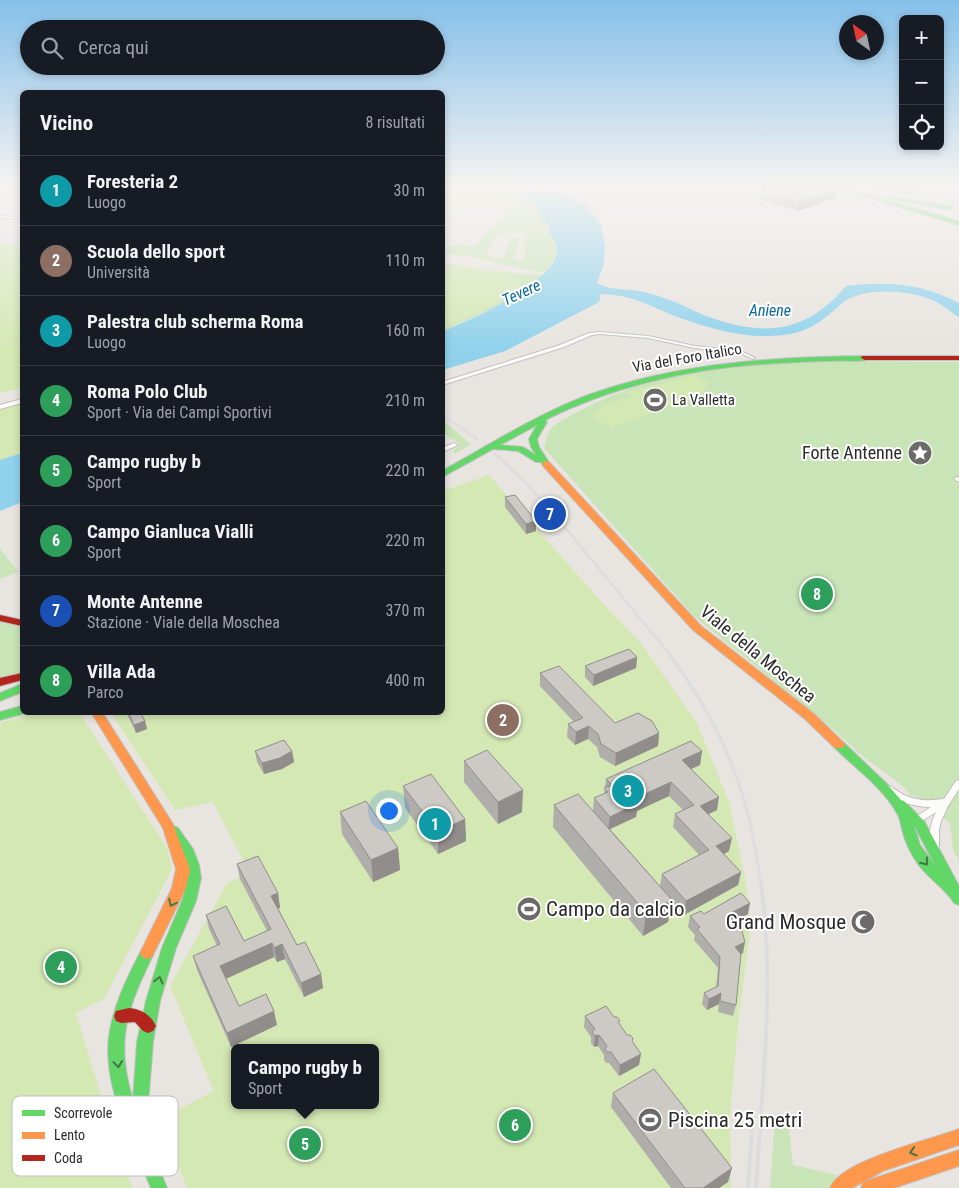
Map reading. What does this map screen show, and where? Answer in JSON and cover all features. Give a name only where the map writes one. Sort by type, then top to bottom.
[{"type":"main road","name":"Via del Foro Italico","points":[[445,465],[544,410],[599,388],[671,368],[753,358],[799,355],[959,354]]},
{"type":"main road","name":"Via del Foro Italico","points":[[445,473],[550,415],[628,384],[668,374],[720,366],[798,359],[959,358]]},
{"type":"main road","points":[[546,464],[534,446],[532,438],[537,428],[550,415]]},
{"type":"main road","points":[[493,447],[522,450],[546,464]]},
{"type":"main road","name":"Viale della Moschea","points":[[546,464],[697,628],[732,658],[809,716],[869,774],[904,815],[910,837],[917,852],[936,877],[952,890],[959,899]]},
{"type":"main road","points":[[0,618],[20,623]]},
{"type":"main road","points":[[0,682],[20,678]]},
{"type":"main road","points":[[0,688],[20,679]]},
{"type":"main road","points":[[0,697],[20,689]]},
{"type":"main road","points":[[0,716],[20,711]]},
{"type":"main road","points":[[98,715],[168,827],[188,851],[193,863],[194,878],[189,898],[160,977],[148,1026],[143,1058],[141,1096]]},
{"type":"main road","name":"Viale della Moschea","points":[[893,800],[909,810],[916,820],[938,856],[952,890]]},
{"type":"main road","points":[[124,1096],[118,1073],[117,1032],[121,1016],[133,980],[174,900],[183,878],[182,865],[168,827]]},
{"type":"main road","points":[[121,1016],[132,1014],[141,1016],[148,1026]]},
{"type":"main road","points":[[838,1188],[852,1176],[868,1167],[959,1136]]},
{"type":"main road","points":[[869,1188],[959,1158]]},
{"type":"main road","points":[[155,1176],[159,1188]]},
{"type":"street","points":[[445,383],[562,346],[591,334],[600,333],[648,337],[695,347],[741,352],[753,358]]},
{"type":"street","points":[[0,407],[20,402]]},
{"type":"street","points":[[445,449],[454,445]]},
{"type":"street","points":[[869,774],[908,800],[927,805],[945,802]]},
{"type":"street","points":[[938,856],[934,833],[945,802],[959,783]]},
{"type":"street","points":[[909,828],[916,820],[945,802]]},
{"type":"green space","points":[[480,239],[495,239],[486,254],[494,258],[503,258],[510,239],[521,239],[513,259],[525,260],[524,239],[554,239],[556,252],[546,272],[445,252],[445,248],[459,244],[473,247]]},
{"type":"green space","points":[[0,244],[20,245],[20,388],[0,393]]},
{"type":"green space","points":[[445,263],[505,274],[522,287],[480,312],[445,325]]},
{"type":"green space","points":[[494,271],[543,275],[498,306],[445,330],[445,325],[480,312],[522,287],[505,274]]},
{"type":"green space","points":[[959,362],[959,861],[953,849],[950,823],[914,795],[911,796],[904,787],[865,758],[814,713],[695,617],[544,448],[550,430],[566,418],[628,390],[673,377],[720,369],[768,364]]},
{"type":"green space","name":"La Valletta","points":[[694,375],[709,383],[700,395],[612,428],[592,417],[592,413],[608,404],[632,396],[627,392]]},
{"type":"green space","points":[[20,404],[20,454],[0,460],[0,409]]},
{"type":"green space","points":[[445,423],[471,444],[455,454],[453,451],[460,444],[445,434]]},
{"type":"green space","points":[[489,475],[606,607],[641,643],[697,723],[729,802],[746,883],[750,932],[738,1023],[730,1117],[731,1188],[187,1188],[178,1165],[178,1110],[214,1091],[170,986],[227,883],[250,873],[213,802],[175,810],[112,715],[445,715],[445,490]]},
{"type":"green space","points":[[0,549],[18,572],[0,579]]},
{"type":"green space","points":[[0,620],[20,626],[20,675],[0,680]]},
{"type":"green space","points":[[26,715],[78,715],[82,717],[167,848],[172,869],[104,999],[76,1013],[101,1096],[12,1096],[12,1176],[128,1176],[132,1188],[0,1188],[0,723]]},
{"type":"green space","points":[[775,1119],[788,1122],[793,1165],[837,1175],[830,1188],[770,1188]]},
{"type":"water","name":"Tevere","points":[[553,239],[604,239],[604,264],[597,283],[610,288],[654,295],[709,317],[749,327],[784,327],[800,322],[831,302],[846,286],[876,284],[904,285],[945,296],[959,303],[959,317],[930,299],[921,296],[900,292],[867,293],[848,299],[830,314],[806,329],[782,335],[754,336],[733,333],[683,319],[634,299],[601,294],[599,302],[505,351],[445,369],[445,330],[491,309],[529,286],[544,274],[554,261],[557,249]]},
{"type":"water","points":[[20,454],[20,503],[0,511],[0,460]]},
{"type":"building","points":[[515,495],[536,521],[526,524],[505,497]]},
{"type":"building","points":[[629,649],[637,657],[594,675],[585,666]]},
{"type":"building","points":[[559,666],[615,723],[638,713],[652,721],[659,733],[616,753],[601,744],[598,734],[589,726],[576,732],[568,724],[583,718],[540,673]]},
{"type":"building","points":[[129,715],[142,715],[145,721],[134,725]]},
{"type":"building","points":[[284,740],[292,751],[280,758],[262,763],[255,751]]},
{"type":"building","points":[[691,741],[702,751],[682,760],[719,797],[700,806],[732,838],[716,846],[741,872],[686,901],[662,874],[709,850],[675,814],[694,805],[671,782],[634,799],[638,803],[610,817],[594,798],[608,792],[604,788],[612,785],[606,779]]},
{"type":"building","points":[[487,750],[523,790],[498,802],[464,761]]},
{"type":"building","points":[[431,774],[465,819],[438,832],[403,786]]},
{"type":"building","points":[[578,794],[672,900],[646,913],[554,805]]},
{"type":"building","points":[[366,801],[398,848],[371,860],[340,812]]},
{"type":"building","points":[[258,856],[278,893],[271,896],[297,945],[305,942],[321,974],[301,983],[282,944],[274,948],[272,943],[220,966],[239,1006],[266,994],[274,1011],[227,1033],[193,956],[220,944],[206,915],[226,906],[244,941],[271,929],[237,864]]},
{"type":"building","points":[[741,893],[750,903],[727,915],[742,931],[745,942],[735,947],[741,954],[736,1005],[720,1001],[721,993],[709,999],[704,993],[718,986],[720,957],[697,929],[700,927],[690,916],[701,911],[704,914]]},
{"type":"building","points":[[606,1006],[614,1017],[617,1017],[620,1021],[618,1022],[627,1035],[633,1038],[632,1041],[641,1054],[620,1065],[611,1052],[607,1052],[605,1049],[607,1046],[599,1035],[595,1036],[592,1032],[595,1029],[585,1016]]},
{"type":"building","points":[[654,1069],[732,1168],[703,1188],[685,1188],[613,1093]]},
{"type":"railway","points":[[11,239],[20,241]]},
{"type":"railway","points":[[445,416],[478,440]]},
{"type":"railway","points":[[494,453],[525,482],[554,514],[661,644]]},
{"type":"railway","points":[[660,642],[704,707],[727,753],[745,802],[761,884]]},
{"type":"railway","points":[[756,1188],[767,997],[767,959],[761,883]]},
{"type":"railway","points":[[748,1188],[753,1111]]},
{"type":"traffic: fast","points":[[445,473],[554,413],[593,396],[626,385],[693,370],[727,365],[865,358]]},
{"type":"traffic: fast","points":[[543,422],[533,439],[535,447],[546,464]]},
{"type":"traffic: fast","points":[[495,447],[520,449],[539,460]]},
{"type":"traffic: fast","points":[[0,697],[20,689]]},
{"type":"traffic: fast","points":[[0,716],[20,711]]},
{"type":"traffic: fast","points":[[839,745],[890,795],[905,816],[910,836],[923,861],[952,890]]},
{"type":"traffic: fast","points":[[900,804],[920,824],[959,899]]},
{"type":"traffic: fast","points":[[141,1096],[145,1042],[153,1001],[169,948],[189,901],[194,878],[191,858],[173,831]]},
{"type":"traffic: fast","points":[[124,1096],[117,1069],[117,1031],[133,981],[147,953]]},
{"type":"traffic: fast","points":[[154,1176],[159,1188]]},
{"type":"traffic: slow","points":[[546,464],[697,628],[809,716],[839,745]]},
{"type":"traffic: slow","points":[[98,715],[169,827],[183,869],[179,888],[147,953]]},
{"type":"traffic: slow","points":[[838,1188],[852,1178],[881,1163],[959,1137]]},
{"type":"traffic: slow","points":[[869,1188],[959,1158]]},
{"type":"traffic: jam","points":[[865,358],[959,358]]},
{"type":"traffic: jam","points":[[0,618],[20,623]]},
{"type":"traffic: jam","points":[[0,682],[20,677]]},
{"type":"traffic: jam","points":[[121,1016],[137,1016],[148,1026]]},
{"type":"place","name":"La Valletta","points":[[655,400]]},
{"type":"place","name":"Forte Antenne","points":[[920,453]]},
{"type":"place","name":"Monte Antenne","points":[[550,514]]},
{"type":"place","name":"Villa Ada","points":[[817,594]]},
{"type":"place","name":"Scuola dello sport","points":[[503,720]]},
{"type":"place","name":"Palestra club scherma Roma","points":[[628,791]]},
{"type":"place","name":"Foresteria 2","points":[[435,824]]},
{"type":"place","name":"Campo da calcio","points":[[529,909]]},
{"type":"place","name":"Grand Mosque","points":[[863,922]]},
{"type":"place","name":"Roma Polo Club","points":[[61,967]]},
{"type":"place","name":"Piscina 25 metri","points":[[650,1120]]},
{"type":"place","name":"Campo Gianluca Vialli","points":[[515,1125]]},
{"type":"place","name":"Campo rugby b","points":[[305,1144]]},
{"type":"water label","name":"Aniene","points":[[770,310]]}]
